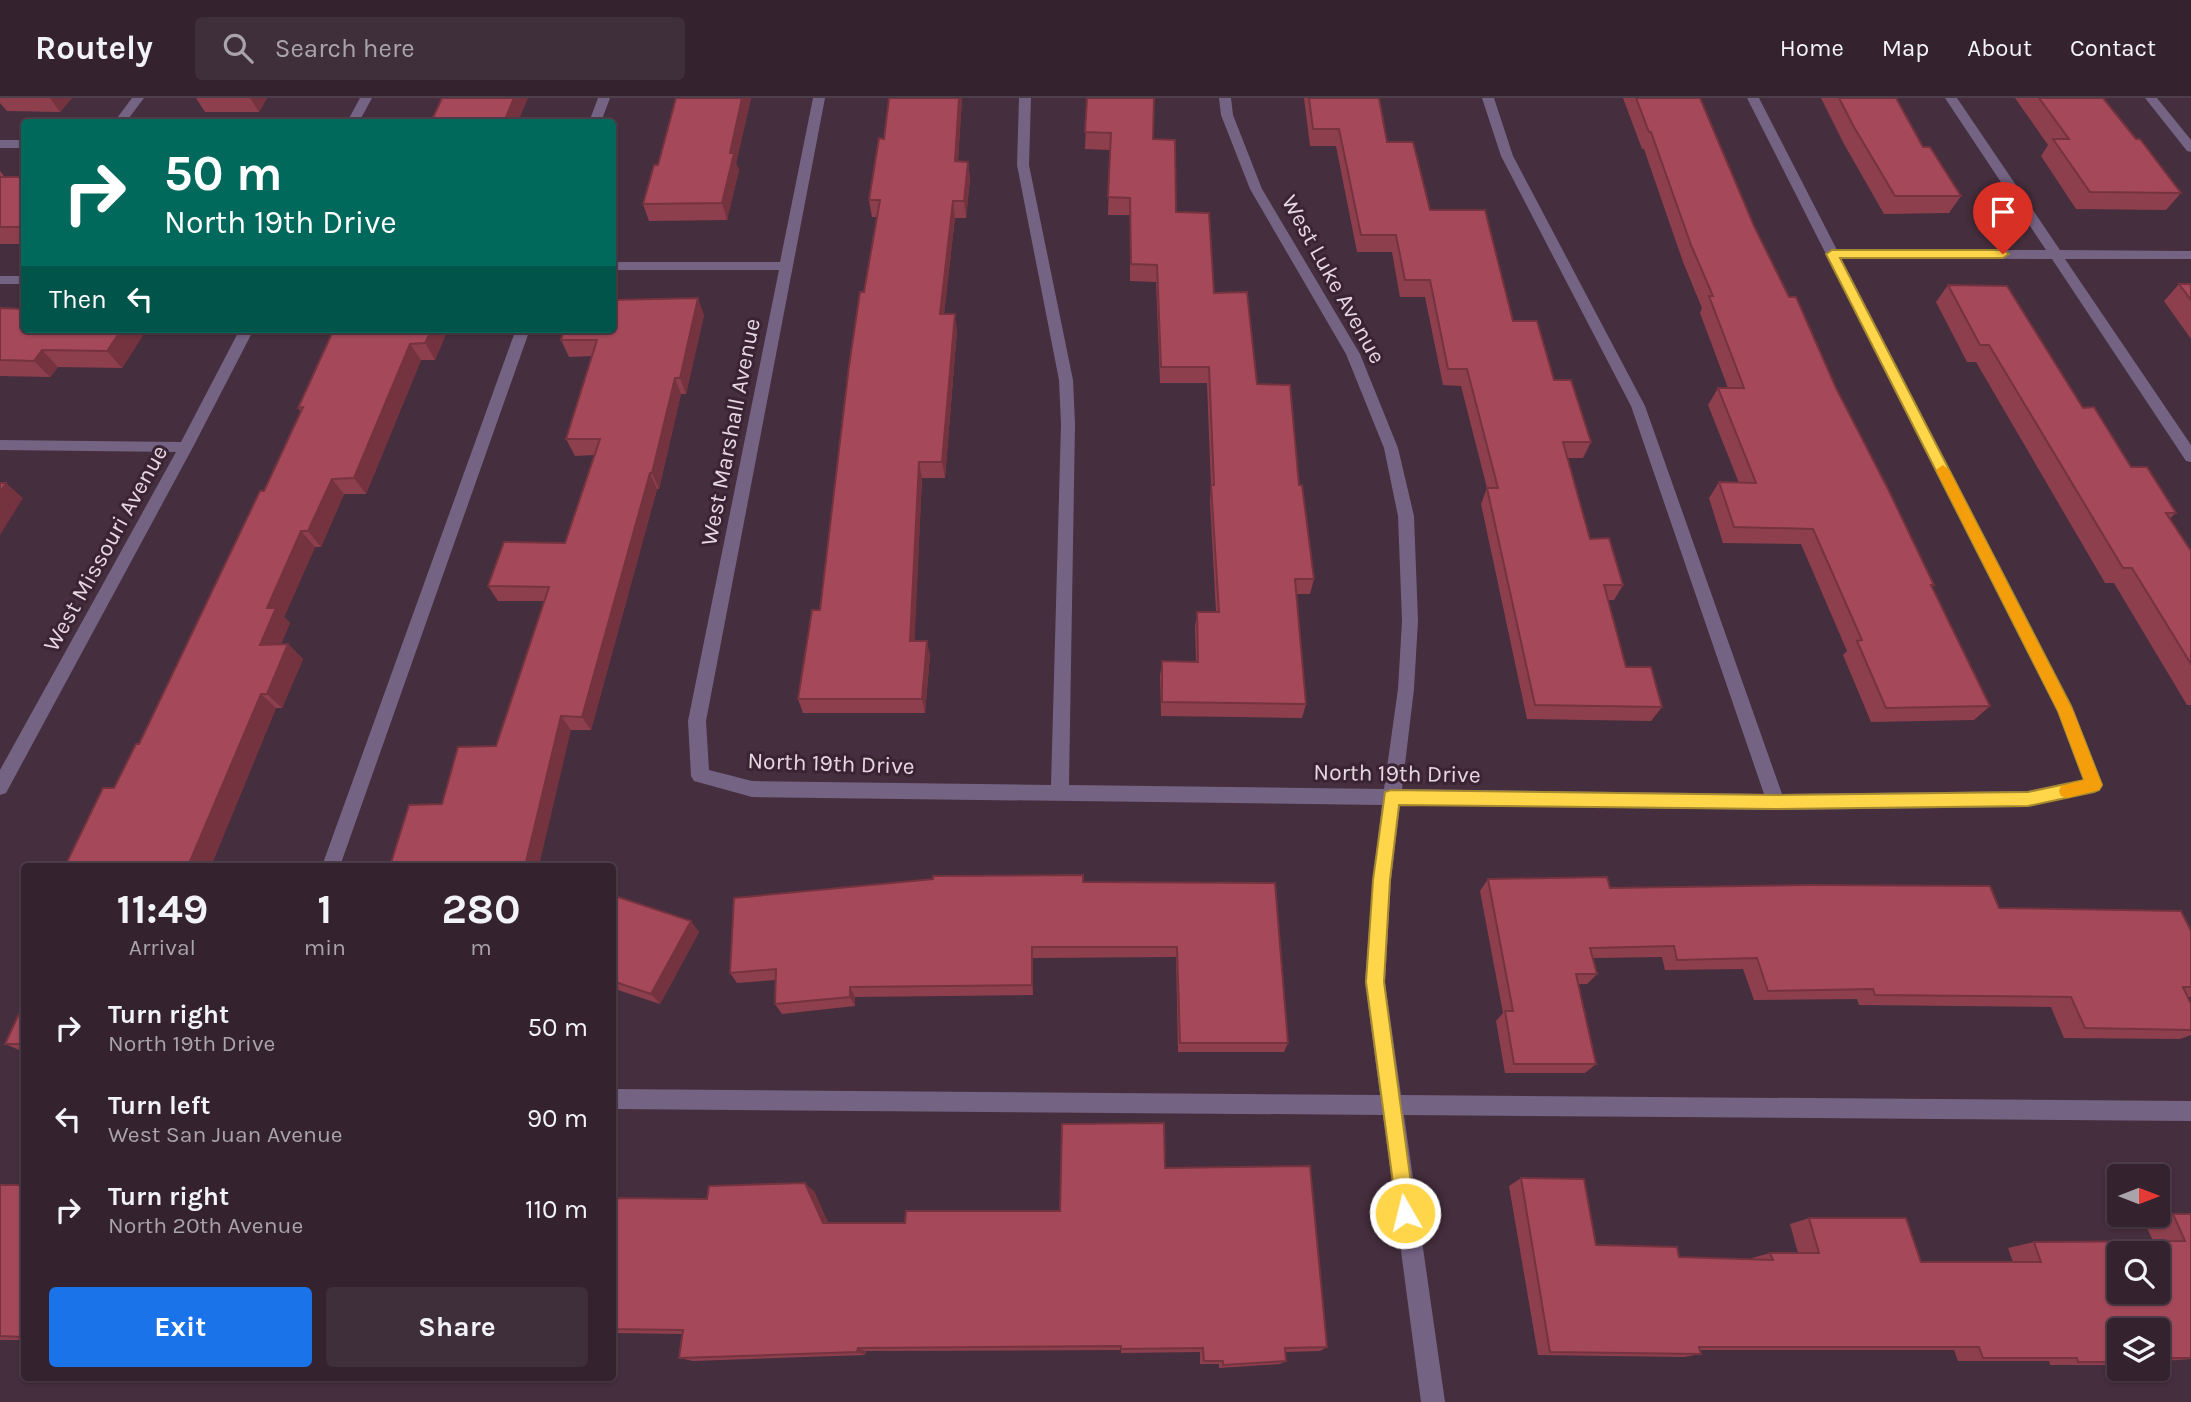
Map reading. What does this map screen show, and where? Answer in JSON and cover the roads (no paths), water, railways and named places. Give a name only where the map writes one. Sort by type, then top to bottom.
[{"type":"street","points":[[122,119],[138,98]]},
{"type":"street","points":[[355,119],[366,98]]},
{"type":"street","points":[[596,119],[604,98]]},
{"type":"street","name":"West Marshall Avenue","points":[[700,776],[697,721],[819,98]]},
{"type":"street","points":[[1025,98],[1023,165],[1066,380],[1060,791]]},
{"type":"street","name":"West Luke Avenue","points":[[1225,98],[1227,115],[1256,188],[1353,354],[1391,448],[1406,516],[1410,621],[1406,689],[1382,880],[1375,982],[1433,1402]]},
{"type":"street","points":[[1488,98],[1507,156],[1638,406],[1758,746],[1775,802]]},
{"type":"street","points":[[1753,98],[1832,254],[2191,255]]},
{"type":"street","points":[[1951,98],[2191,457]]},
{"type":"street","points":[[2151,98],[2191,148]]},
{"type":"street","points":[[0,144],[21,144]]},
{"type":"street","name":"North 19th Drive","points":[[700,776],[752,789],[1775,802],[2028,799],[2094,785],[2066,711],[1832,254]]},
{"type":"street","points":[[616,266],[785,266]]},
{"type":"street","points":[[0,280],[21,280]]},
{"type":"street","name":"West Missouri Avenue","points":[[0,787],[186,447],[245,333]]},
{"type":"street","points":[[332,863],[522,333]]},
{"type":"street","points":[[0,445],[186,447]]},
{"type":"street","points":[[616,1099],[2191,1111]]}]
